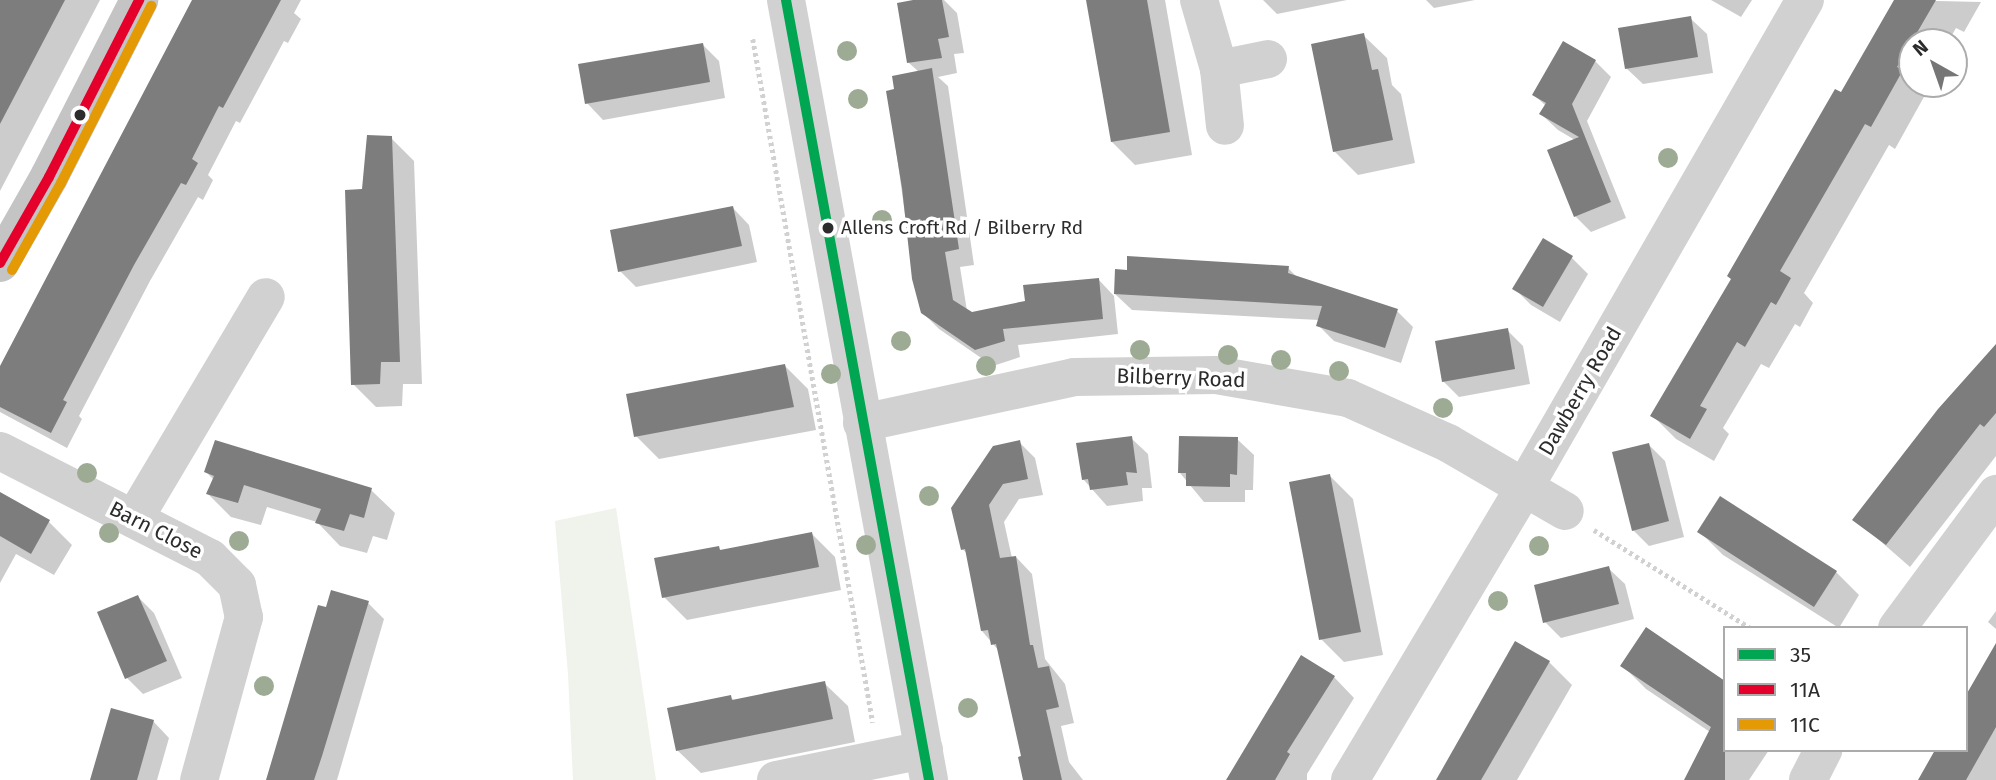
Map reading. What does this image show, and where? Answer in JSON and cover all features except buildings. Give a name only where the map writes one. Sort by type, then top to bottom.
[{"type":"main road","points":[[0,263],[49,177],[139,0]]},
{"type":"street","points":[[776,780],[879,759],[927,765],[786,0]]},
{"type":"street","points":[[1199,0],[1219,69],[1225,126]]},
{"type":"street","name":"Dawberry Road","points":[[1350,780],[1524,488],[1805,0]]},
{"type":"street","points":[[1219,69],[1269,59]]},
{"type":"street","points":[[134,519],[266,297]]},
{"type":"street","name":"Bilberry Road","points":[[862,423],[1074,377],[1216,374],[1348,398],[1448,443],[1565,512]]},
{"type":"street","name":"Barn Close","points":[[0,451],[210,558],[237,585],[244,617],[199,780]]},
{"type":"street","points":[[1899,626],[1996,494]]},
{"type":"street","points":[[1808,780],[1822,752]]},
{"type":"path","points":[[751,27],[879,759]]},
{"type":"path","points":[[1565,512],[1747,626]]},
{"type":"shaded area","points":[[616,508],[656,780],[573,780],[568,674],[555,521]]},
{"type":"transit line","name":"11A","points":[[0,263],[49,177],[139,0]]},
{"type":"transit line","name":"35","points":[[786,0],[929,780]]},
{"type":"transit line","name":"11C","points":[[12,270],[61,183],[151,6]]},
{"type":"place","name":"Allens Croft Rd / Bilberry Rd","points":[[828,228]]}]
